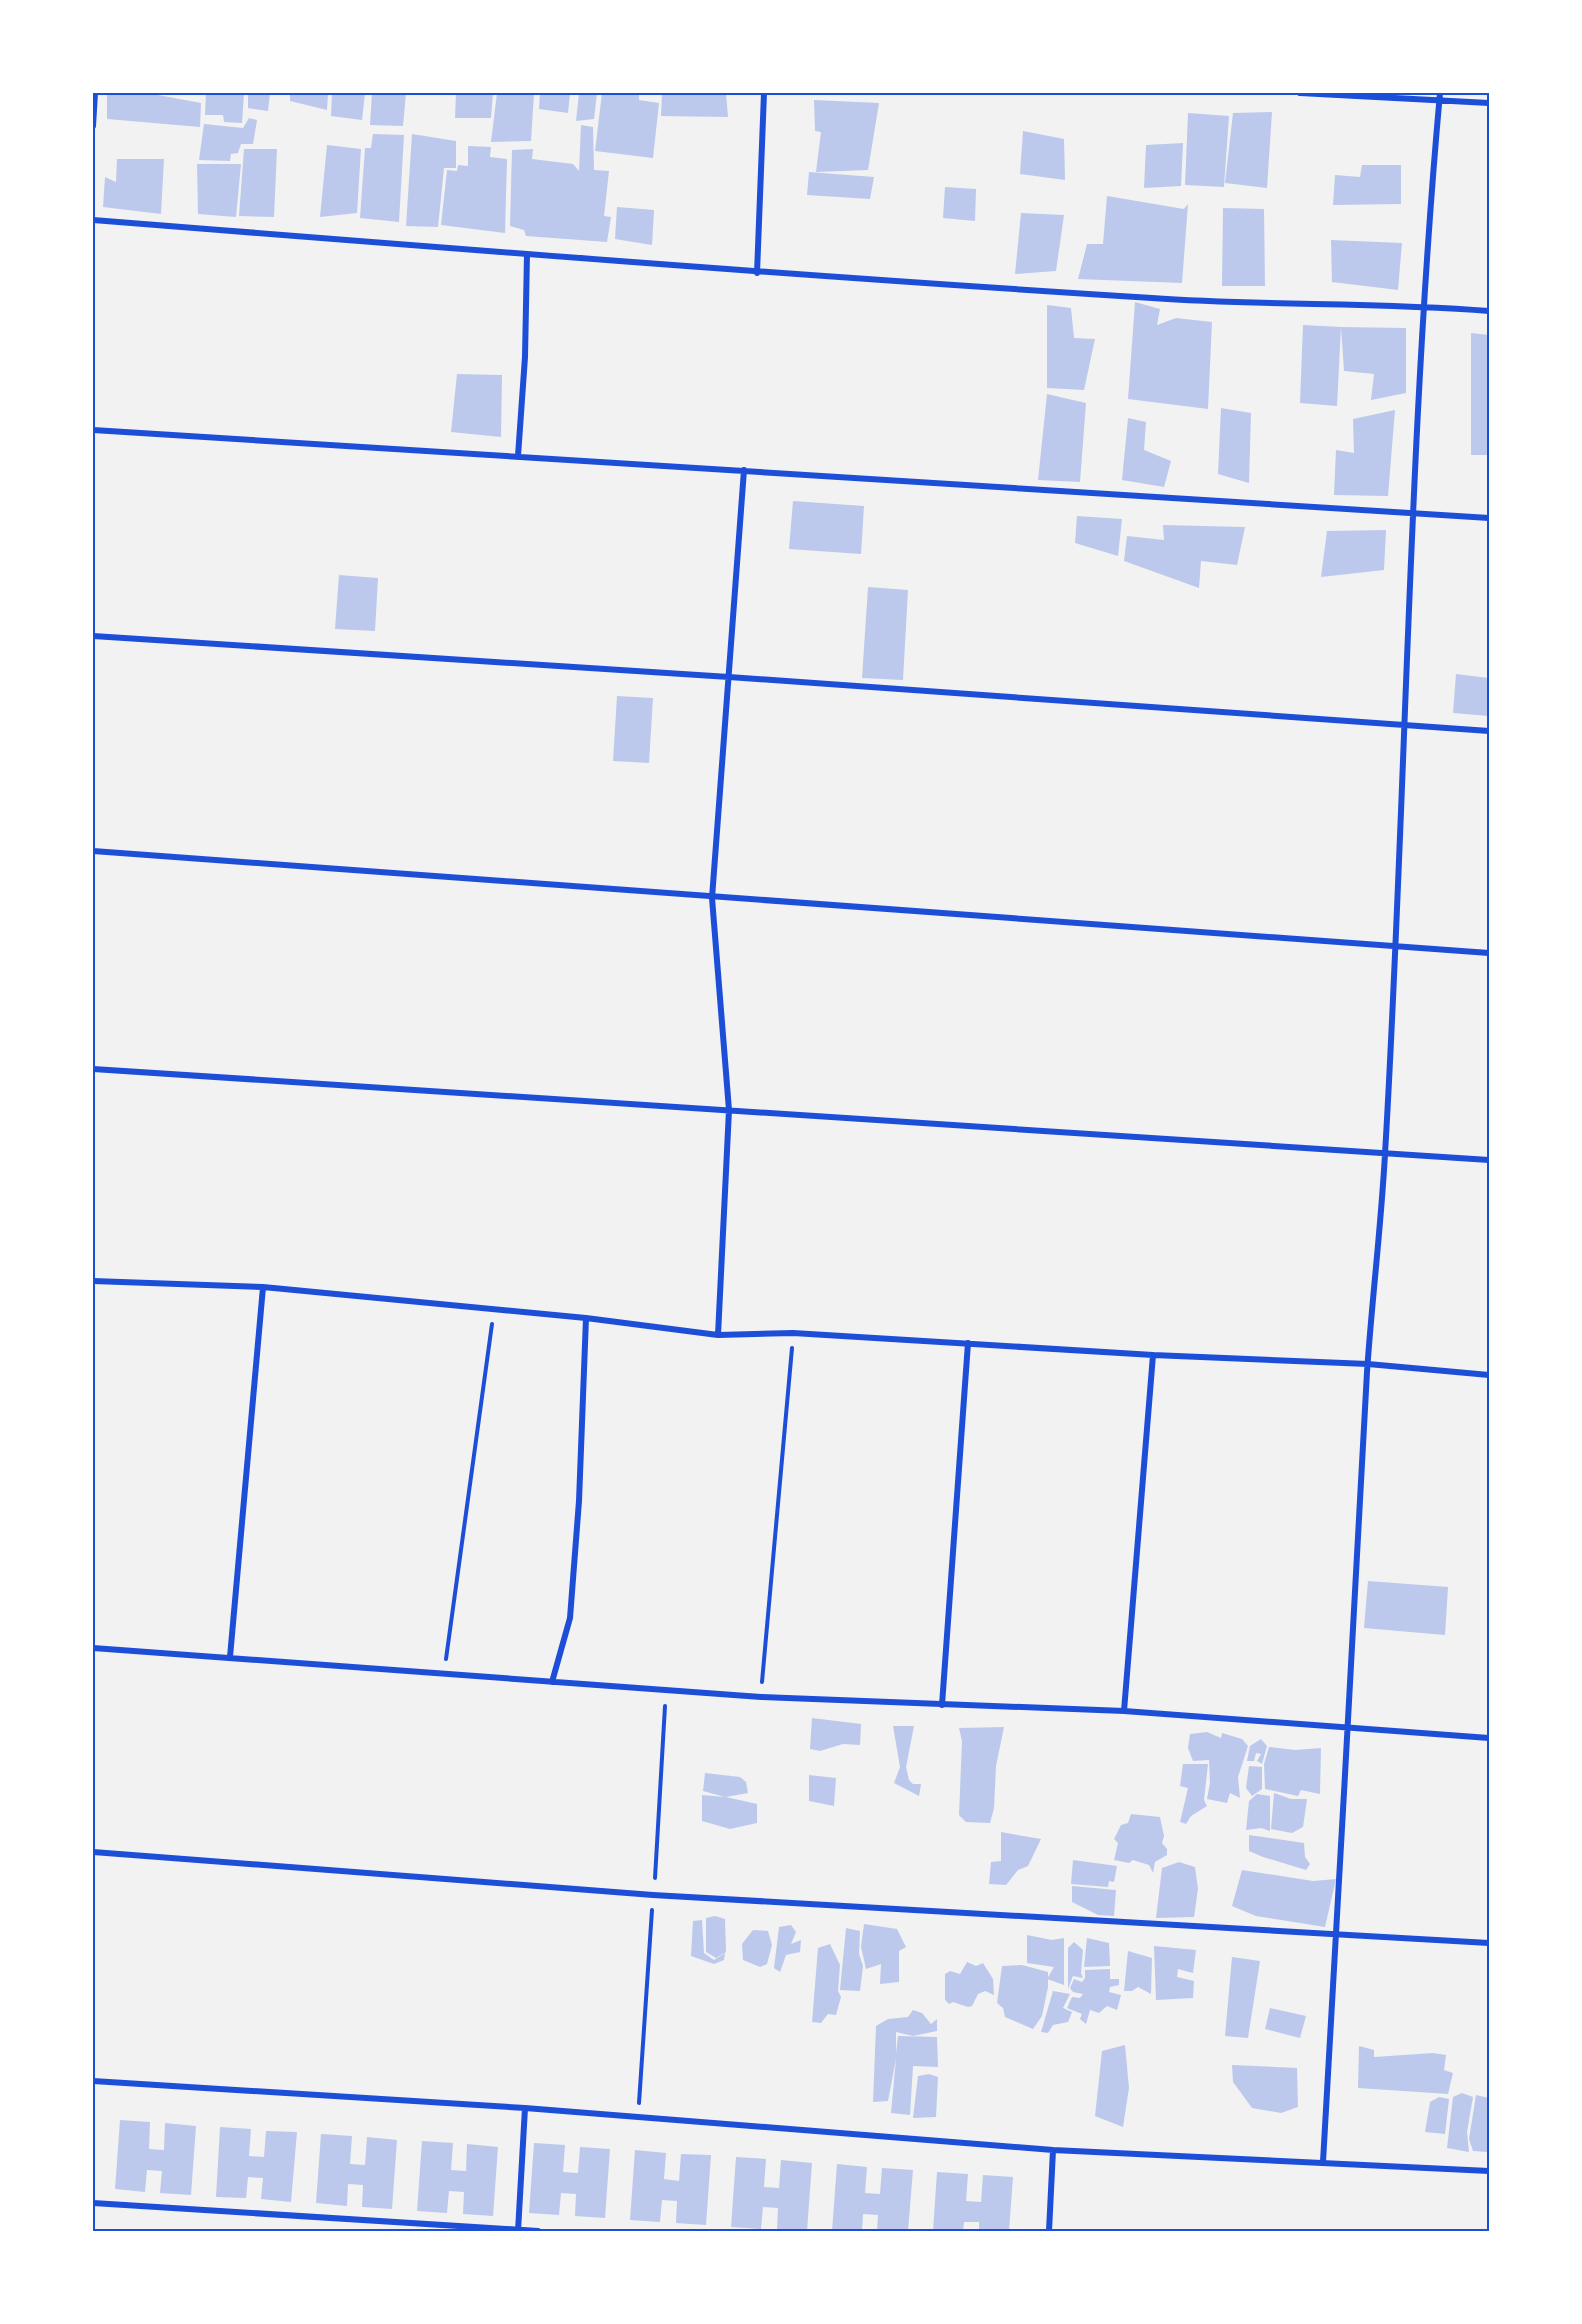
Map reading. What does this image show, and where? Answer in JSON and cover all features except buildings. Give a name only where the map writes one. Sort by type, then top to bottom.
[{"type":"street","points":[[93,126],[95,93]]},
{"type":"street","points":[[757,273],[764,93]]},
{"type":"street","points":[[1300,93],[1440,97],[1489,104]]},
{"type":"street","points":[[1323,2162],[1338,1934],[1347,1727],[1368,1364],[1385,1155],[1412,513],[1440,97]]},
{"type":"street","points":[[93,219],[757,273],[1192,301],[1425,306],[1489,311]]},
{"type":"street","points":[[518,456],[525,357],[527,254]]},
{"type":"street","points":[[93,430],[1489,518]]},
{"type":"street","points":[[718,1335],[729,1110],[712,898],[744,470]]},
{"type":"street","points":[[93,636],[729,677],[1489,731]]},
{"type":"street","points":[[93,851],[1394,948],[1489,953]]},
{"type":"street","points":[[93,1069],[1489,1160]]},
{"type":"street","points":[[93,1281],[262,1287],[494,1312],[586,1318],[718,1335],[793,1333],[1153,1355],[1368,1364],[1489,1375]]},
{"type":"street","points":[[230,1657],[262,1287]]},
{"type":"street","points":[[552,1682],[570,1618],[579,1501],[586,1318]]},
{"type":"street","points":[[942,1705],[968,1343]]},
{"type":"street","points":[[1125,1711],[1153,1355]]},
{"type":"street","points":[[93,1648],[761,1697],[1125,1711],[1489,1738]]},
{"type":"street","points":[[93,1852],[654,1895],[1489,1943]]},
{"type":"street","points":[[93,2081],[525,2108],[1053,2150],[1489,2171]]},
{"type":"street","points":[[518,2230],[525,2108]]},
{"type":"street","points":[[1049,2231],[1053,2150]]},
{"type":"street","points":[[93,2203],[538,2231]]},
{"type":"path","points":[[444,1673],[494,1312]]},
{"type":"path","points":[[761,1697],[793,1333]]}]
